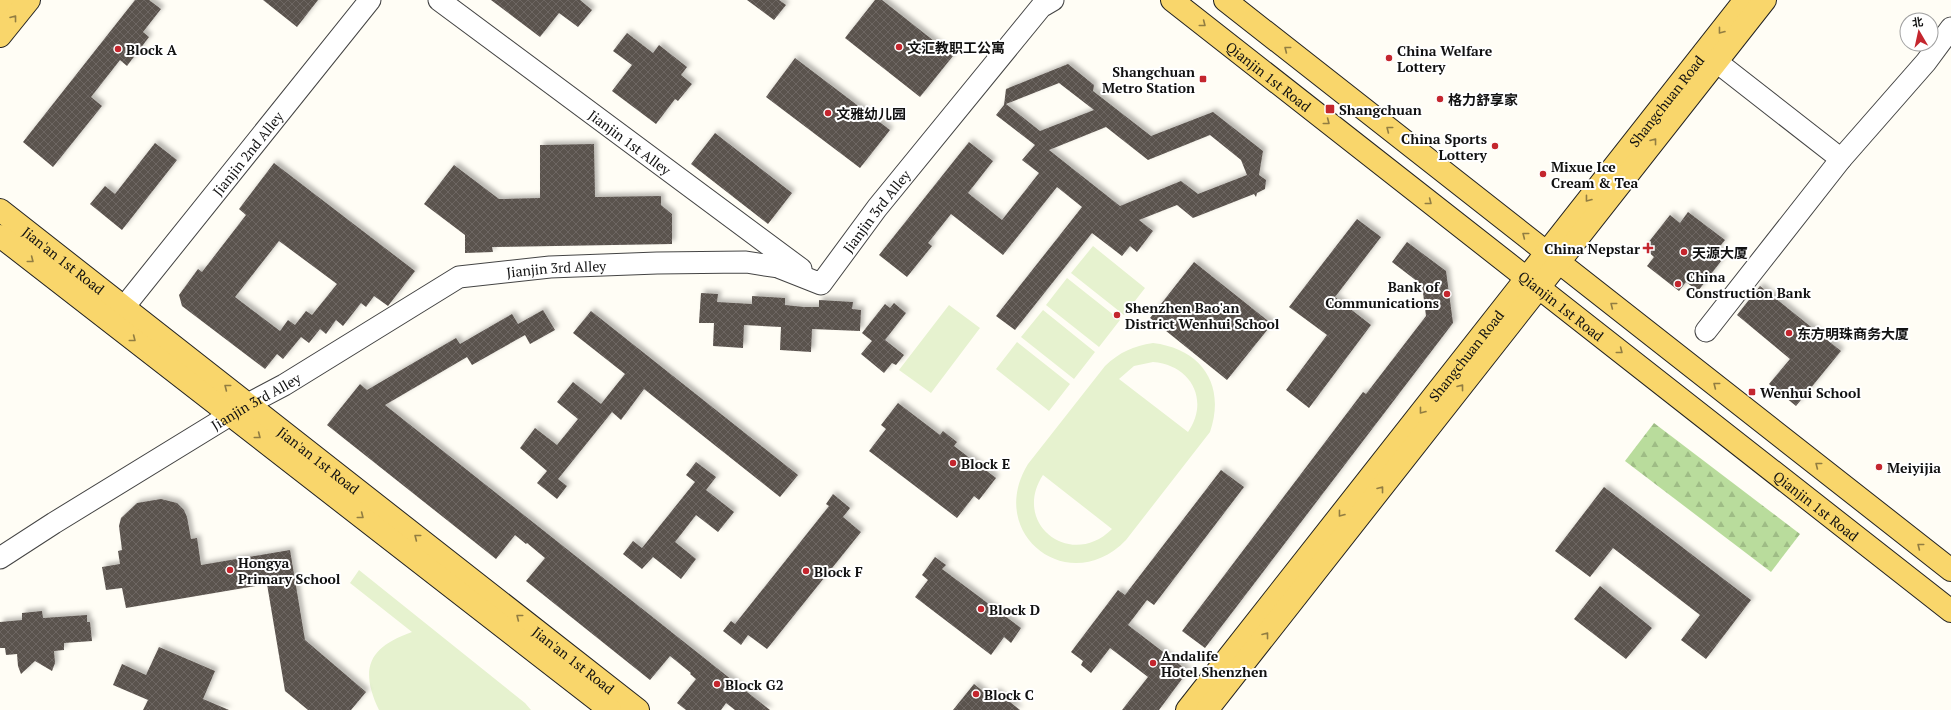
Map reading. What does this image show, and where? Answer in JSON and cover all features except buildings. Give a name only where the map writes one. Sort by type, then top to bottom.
[{"type":"main road","points":[[0,10],[8,0]]},
{"type":"main road","points":[[0,36],[29,0]]},
{"type":"main road","name":"Qianjin 1st Road","points":[[1172,0],[1951,611]]},
{"type":"main road","points":[[1225,0],[1951,570]]},
{"type":"main road","name":"Shangchuan Road","points":[[1710,57],[1745,0]]},
{"type":"main road","name":"Shangchuan Road","points":[[1207,710],[1553,257],[1710,57],[1765,0]]},
{"type":"main road","name":"Jian'an 1st Road","points":[[0,210],[124,307],[240,410],[610,710]]},
{"type":"main road","name":"Jian'an 1st Road","points":[[0,236],[240,410],[637,710]]},
{"type":"main road","name":"Shangchuan Road","points":[[1187,710],[1533,283]]},
{"type":"street","name":"Jianjin 2nd Alley","points":[[124,307],[370,0]]},
{"type":"street","name":"Jianjin 1st Alley","points":[[439,0],[821,284]]},
{"type":"street","name":"Jianjin 3rd Alley","points":[[0,558],[459,277],[550,267],[657,263],[746,262],[778,267],[821,284],[878,208],[1041,7],[1053,0]]},
{"type":"street","points":[[1706,331],[1841,159],[1926,62],[1951,28]]},
{"type":"street","points":[[1710,57],[1841,159]]},
{"type":"green space","points":[[1093,246],[1145,288],[1124,315],[1071,273]]},
{"type":"green space","points":[[1067,278],[1120,320],[1099,347],[1046,305]]},
{"type":"green space","points":[[949,305],[980,328],[931,393],[899,370]]},
{"type":"green space","points":[[1043,310],[1095,352],[1074,379],[1021,337]]},
{"type":"green space","points":[[1017,342],[1070,384],[1049,411],[996,369]]},
{"type":"green space","points":[[1153,343],[1170,347],[1185,353],[1197,361],[1206,372],[1212,385],[1215,399],[1214,415],[1210,432],[1126,540],[1104,557],[1081,563],[1059,560],[1040,550],[1025,534],[1017,514],[1018,490],[1028,464],[1105,366],[1122,353]],"holes":[[[1153,362],[1178,370],[1187,377],[1193,386],[1197,397],[1197,408],[1194,420],[1188,432],[1119,379],[1134,366]],[[1043,475],[1112,529],[1096,540],[1079,545],[1064,543],[1050,536],[1040,524],[1035,510],[1035,493]]]},
{"type":"green space","points":[[1654,423],[1800,534],[1771,572],[1625,461]]},
{"type":"green space","points":[[359,570],[525,703],[531,710],[379,710],[370,682],[369,671],[372,661],[377,652],[386,645],[397,638],[412,632],[350,583]]},
{"type":"place","name":"文汇教职工公寓","points":[[899,47]]},
{"type":"place","name":"Block A","points":[[118,49]]},
{"type":"place","name":"China Welfare Lottery","points":[[1389,58]]},
{"type":"place","name":"Shangchuan Metro Station","points":[[1203,79]]},
{"type":"place","name":"格力舒享家","points":[[1440,99]]},
{"type":"place","name":"Shangchuan","points":[[1330,109]]},
{"type":"place","name":"文雅幼儿园","points":[[828,113]]},
{"type":"place","name":"China Sports Lottery","points":[[1495,146]]},
{"type":"place","name":"Mixue Ice Cream & Tea","points":[[1543,174]]},
{"type":"place","name":"China Nepstar","points":[[1648,248]]},
{"type":"place","name":"天源大厦","points":[[1684,252]]},
{"type":"place","name":"China Construction Bank","points":[[1678,284]]},
{"type":"place","name":"Bank of Communications","points":[[1447,294]]},
{"type":"place","name":"Shenzhen Bao'an District Wenhui School","points":[[1117,315]]},
{"type":"place","name":"东方明珠商务大厦","points":[[1789,333]]},
{"type":"place","name":"Wenhui School","points":[[1752,392]]},
{"type":"place","name":"Block E","points":[[953,463]]},
{"type":"place","name":"Meiyijia","points":[[1879,467]]},
{"type":"place","name":"Hongya Primary School","points":[[230,570]]},
{"type":"place","name":"Block F","points":[[806,571]]},
{"type":"place","name":"Block D","points":[[981,609]]},
{"type":"place","name":"Andalife Hotel Shenzhen","points":[[1153,663]]},
{"type":"place","name":"Block G2","points":[[717,684]]},
{"type":"place","name":"Block C","points":[[976,694]]}]
